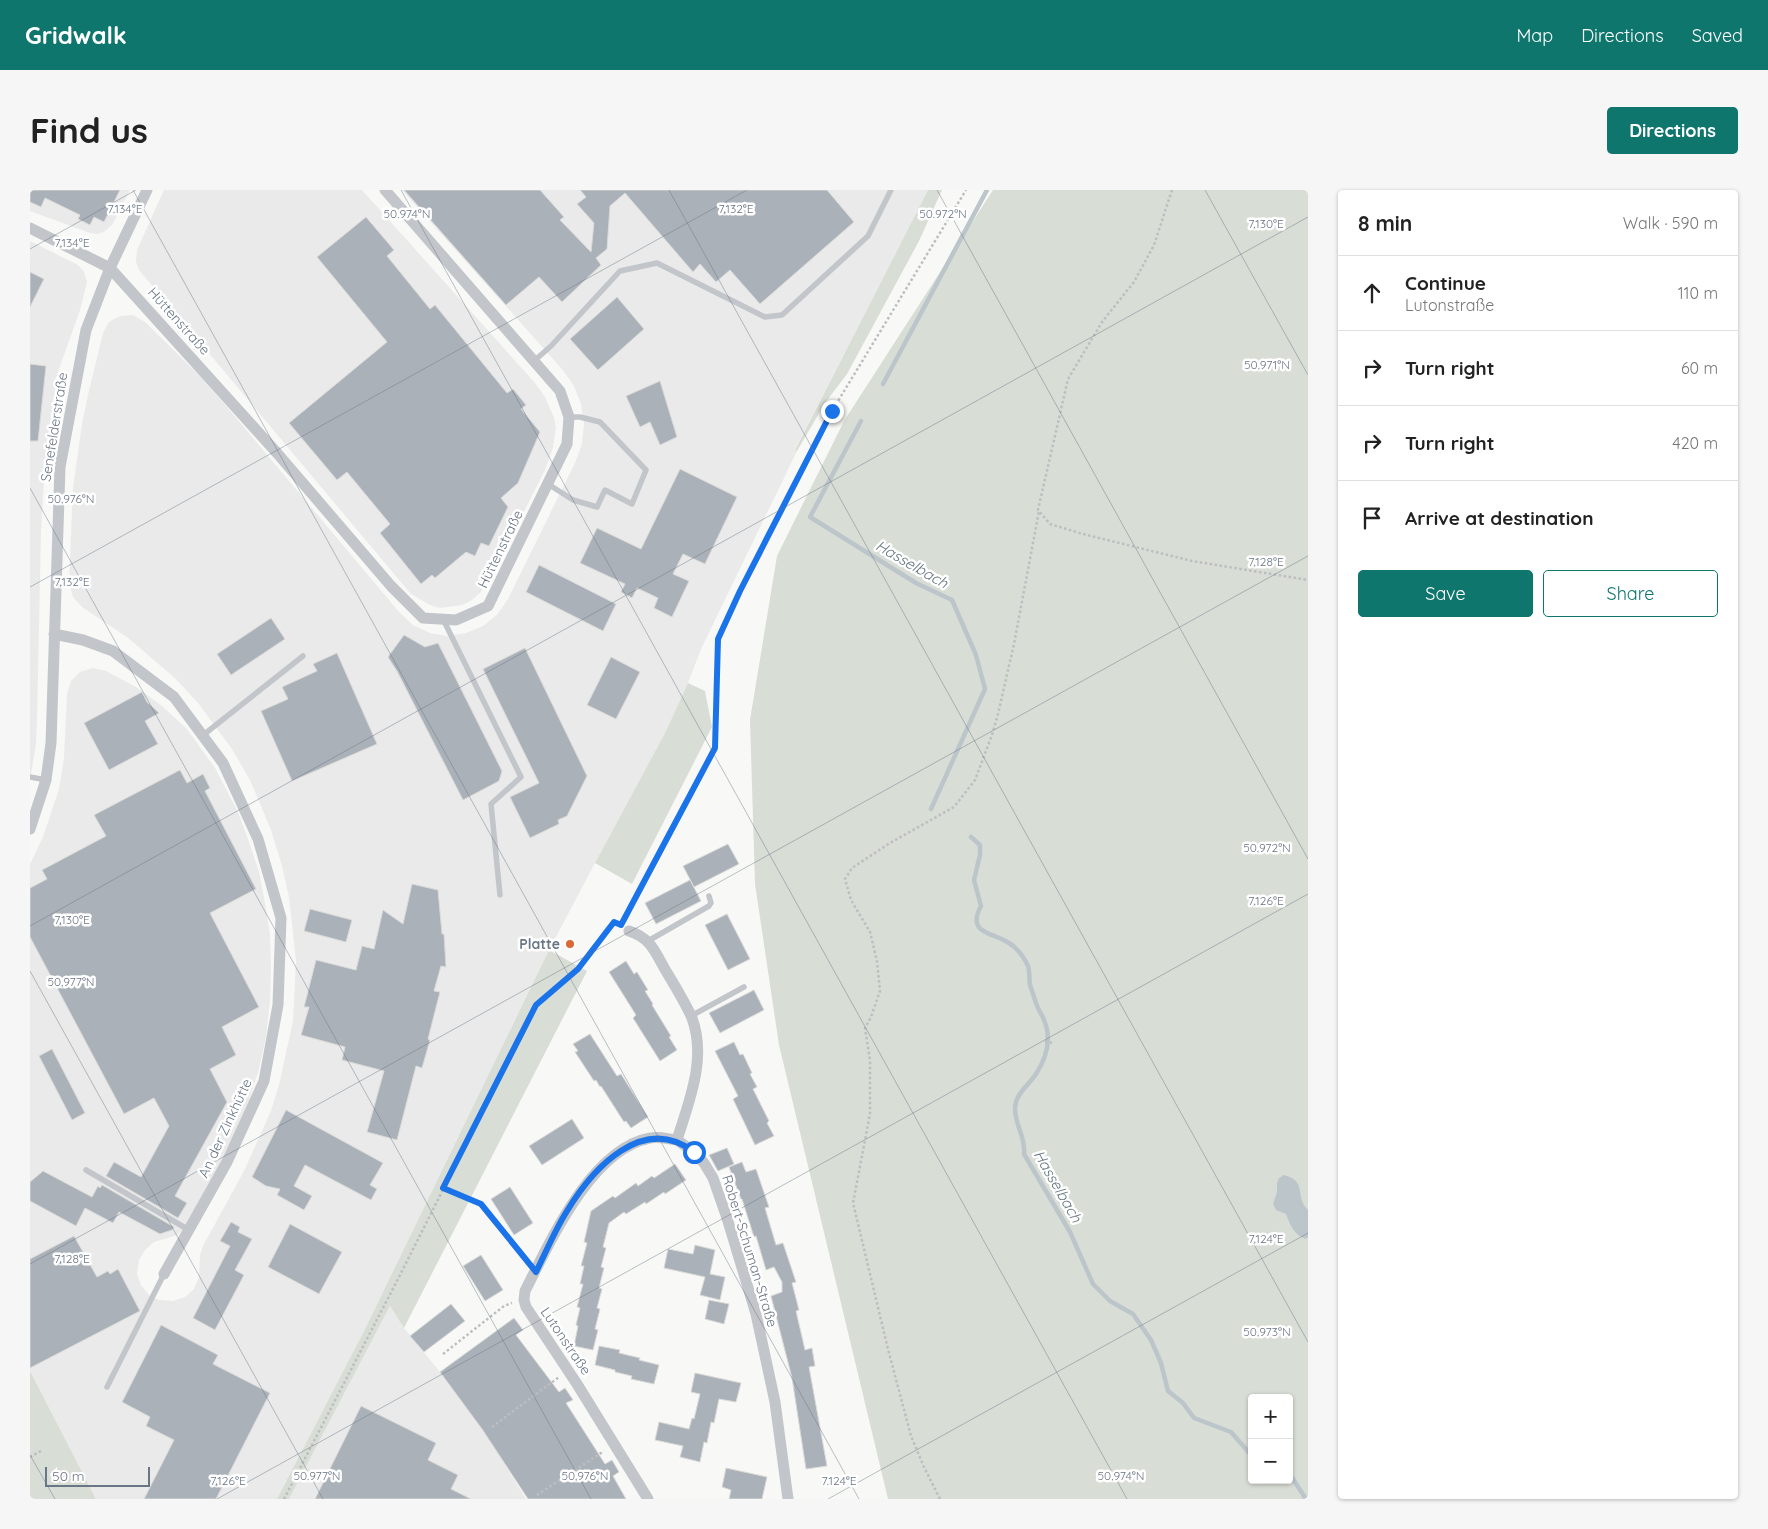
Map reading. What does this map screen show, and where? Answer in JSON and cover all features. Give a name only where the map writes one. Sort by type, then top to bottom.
[{"type":"street","name":"Senefelderstraße","points":[[30,829],[46,780],[51,743],[60,467],[86,330],[110,268],[147,190]]},
{"type":"street","name":"Hüttenstraße","points":[[110,268],[277,453],[422,618],[456,620],[488,606],[567,444],[569,417],[560,391],[384,190]]},
{"type":"street","points":[[30,228],[110,268]]},
{"type":"street","name":"An der Zinkhütte","points":[[54,634],[83,640],[113,651],[174,697],[223,763],[258,839],[282,918],[278,1005],[264,1081],[228,1162],[164,1274]]},
{"type":"street","points":[[629,931],[639,934],[648,941],[691,1016],[697,1036],[698,1066],[677,1140]]},
{"type":"street","name":"Lutonstraße","points":[[648,1499],[568,1370],[529,1312],[524,1300],[525,1291],[566,1212],[587,1184],[611,1158],[630,1145],[647,1139],[677,1140]]},
{"type":"street","name":"Robert-Schuman-Straße","points":[[677,1140],[694,1152],[704,1163],[712,1178],[727,1218],[756,1314],[775,1402],[788,1499]]},
{"type":"lane","points":[[534,361],[551,346],[620,271],[657,263],[765,316],[782,315],[868,236],[891,190]]},
{"type":"lane","points":[[548,484],[574,500],[597,507],[605,490],[632,504],[646,470],[600,422],[580,417],[569,417]]},
{"type":"lane","points":[[443,620],[521,777],[491,804],[500,895]]},
{"type":"lane","points":[[202,736],[303,656]]},
{"type":"lane","points":[[30,777],[46,780]]},
{"type":"lane","points":[[648,941],[705,909],[711,903],[709,896]]},
{"type":"lane","points":[[691,1016],[744,987]]},
{"type":"lane","points":[[86,1170],[189,1230]]},
{"type":"lane","points":[[107,1387],[164,1274]]},
{"type":"path","points":[[284,1499],[536,1005],[578,969],[614,922],[621,925],[711,756],[715,748],[718,639],[740,591],[832,411],[966,190]]},
{"type":"path","points":[[940,1499],[911,1436],[853,1204],[870,1114],[870,1060],[865,1028],[880,991],[870,932],[852,900],[845,879],[852,868],[890,843],[954,807],[975,780],[992,735],[1004,688],[1022,605],[1038,510],[1068,379],[1102,322],[1134,282],[1154,245],[1172,190]]},
{"type":"path","points":[[1039,511],[1050,524],[1083,534],[1192,561],[1308,580]]},
{"type":"path","points":[[1045,1041],[1052,1043]]},
{"type":"path","points":[[443,1188],[481,1204],[536,1272]]},
{"type":"path","points":[[444,1354],[504,1306],[524,1300]]},
{"type":"path","points":[[492,1427],[568,1370]]},
{"type":"path","points":[[536,1495],[615,1444]]},
{"type":"path","points":[[30,1457],[41,1452]]},
{"type":"shaded area","points":[[30,190],[130,190],[112,225],[104,232],[97,234],[30,211]]},
{"type":"shaded area","points":[[164,190],[362,190],[535,383],[545,397],[554,418],[556,427],[553,448],[545,470],[492,575],[480,593],[472,600],[462,605],[440,608],[430,605],[411,594],[139,270],[136,262],[137,250]]},
{"type":"shaded area","points":[[402,190],[928,190],[795,449],[797,451],[701,649],[665,733],[549,950],[365,1329],[277,1499],[96,1499],[30,1371],[30,864],[43,837],[59,789],[64,758],[67,694],[71,681],[80,672],[93,668],[106,671],[136,687],[162,706],[187,729],[215,768],[238,812],[259,872],[270,935],[270,1000],[266,1037],[259,1069],[249,1100],[223,1159],[187,1224],[178,1235],[154,1242],[145,1250],[139,1260],[137,1274],[141,1285],[150,1296],[159,1300],[173,1301],[185,1297],[194,1289],[199,1277],[200,1255],[203,1246],[245,1169],[271,1111],[280,1081],[293,1021],[296,961],[289,897],[282,866],[271,830],[251,782],[232,749],[198,703],[176,679],[127,637],[82,607],[73,597],[69,583],[73,488],[88,395],[103,333],[109,322],[120,316],[133,315],[145,322],[201,377],[399,612],[413,625],[430,633],[447,636],[466,633],[483,626],[497,615],[508,599],[575,463],[582,444],[584,424],[581,404],[574,386],[562,369]]},
{"type":"shaded area","points":[[928,190],[942,190],[919,241],[847,374],[825,403],[797,451],[795,450]]},
{"type":"shaded area","points":[[993,190],[1308,190],[1308,1499],[888,1499],[779,1045],[755,884],[750,720],[777,556],[844,421]]},
{"type":"shaded area","points":[[30,241],[78,265],[84,272],[87,282],[80,310],[54,383],[60,384],[44,480],[36,744],[30,780]]},
{"type":"shaded area","points":[[688,683],[705,691],[712,727],[632,884],[595,863],[665,733]]},
{"type":"shaded area","points":[[549,950],[587,971],[404,1328],[390,1306],[289,1499],[277,1499],[365,1329]]},
{"type":"shaded area","points":[[1284,1175],[1296,1181],[1304,1205],[1308,1210],[1308,1237],[1306,1239],[1295,1232],[1286,1214],[1276,1210],[1273,1204],[1277,1192],[1277,1183],[1279,1178]]},
{"type":"shaded area","points":[[390,1306],[404,1328],[440,1372],[485,1433],[526,1499],[289,1499]]},
{"type":"shaded area","points":[[30,1371],[96,1499],[30,1499]]},
{"type":"building","points":[[30,190],[120,190],[104,222],[94,217],[90,225],[78,219],[80,215],[45,198],[41,207],[30,202]]},
{"type":"building","points":[[404,190],[540,190],[564,217],[560,220],[591,252],[594,223],[577,204],[586,197],[580,190],[827,190],[854,222],[760,304],[730,270],[716,282],[700,264],[693,272],[625,193],[610,206],[607,249],[596,258],[601,265],[562,302],[539,277],[506,305]]},
{"type":"building","points":[[366,217],[394,250],[387,256],[430,309],[435,305],[507,393],[513,389],[526,405],[521,409],[540,432],[518,483],[501,498],[508,507],[489,546],[481,543],[475,556],[466,552],[435,578],[432,575],[421,584],[380,533],[390,524],[347,472],[337,480],[289,423],[387,342],[317,257]]},
{"type":"building","points":[[30,272],[44,279],[30,307]]},
{"type":"building","points":[[617,297],[644,329],[598,370],[570,339]]},
{"type":"building","points":[[30,364],[46,366],[38,441],[30,441]]},
{"type":"building","points":[[660,381],[677,437],[660,445],[650,422],[640,427],[626,396]]},
{"type":"building","points":[[680,469],[737,497],[705,564],[683,554],[673,574],[689,581],[672,617],[654,608],[658,598],[637,588],[632,598],[621,592],[625,584],[580,563],[597,528],[641,549]]},
{"type":"building","points":[[539,565],[616,604],[603,631],[526,592]]},
{"type":"building","points":[[271,618],[285,639],[231,675],[217,654]]},
{"type":"building","points":[[404,635],[425,647],[438,643],[502,771],[499,781],[463,800],[388,657]]},
{"type":"building","points":[[525,648],[587,776],[567,816],[558,820],[559,824],[530,838],[510,797],[539,783],[483,669]]},
{"type":"building","points":[[337,653],[377,744],[292,781],[261,711],[288,699],[282,687],[317,671],[313,664]]},
{"type":"building","points":[[611,657],[640,672],[616,719],[587,705]]},
{"type":"building","points":[[142,692],[147,702],[159,713],[145,721],[158,744],[109,770],[84,723]]},
{"type":"building","points":[[180,770],[187,783],[203,774],[210,788],[205,791],[256,889],[210,913],[259,1007],[222,1027],[236,1055],[210,1069],[227,1102],[175,1196],[187,1203],[178,1218],[106,1176],[114,1162],[141,1177],[169,1126],[154,1098],[124,1114],[30,937],[30,888],[47,879],[42,870],[106,836],[94,815]]},
{"type":"building","points":[[728,844],[739,864],[694,887],[683,866]]},
{"type":"building","points":[[690,880],[701,901],[656,924],[645,903]]},
{"type":"building","points":[[412,884],[438,890],[446,967],[441,966],[434,991],[440,992],[428,1039],[430,1040],[422,1068],[416,1066],[397,1140],[367,1132],[384,1071],[342,1060],[345,1047],[301,1035],[309,1007],[304,1007],[316,960],[356,970],[362,946],[374,949],[383,910],[403,924]]},
{"type":"building","points":[[310,909],[352,920],[346,942],[304,931]]},
{"type":"building","points":[[727,914],[750,959],[728,970],[705,925]]},
{"type":"building","points":[[626,961],[634,974],[637,972],[648,990],[645,991],[677,1050],[660,1061],[633,1018],[636,1015],[609,972]]},
{"type":"building","points":[[754,990],[764,1010],[720,1033],[709,1013]]},
{"type":"building","points":[[590,1034],[617,1076],[621,1074],[648,1117],[631,1128],[626,1121],[624,1122],[601,1086],[596,1080],[594,1081],[575,1052],[578,1051],[573,1044]]},
{"type":"building","points":[[734,1042],[740,1055],[743,1054],[752,1073],[750,1074],[757,1087],[753,1089],[769,1121],[767,1123],[774,1136],[755,1145],[733,1099],[738,1096],[715,1051]]},
{"type":"building","points":[[52,1049],[85,1113],[72,1120],[39,1056]]},
{"type":"building","points":[[286,1110],[383,1163],[370,1185],[377,1189],[371,1200],[305,1165],[294,1186],[312,1196],[304,1210],[277,1195],[280,1189],[266,1186],[252,1177]]},
{"type":"building","points":[[572,1119],[584,1138],[542,1165],[529,1146]]},
{"type":"building","points":[[727,1148],[734,1164],[718,1171],[709,1155]]},
{"type":"building","points":[[742,1162],[746,1172],[756,1169],[769,1207],[765,1208],[776,1245],[783,1243],[796,1282],[792,1283],[799,1310],[796,1311],[805,1350],[812,1348],[815,1366],[809,1367],[827,1466],[806,1469],[792,1378],[771,1296],[782,1292],[782,1282],[774,1267],[766,1270],[756,1236],[754,1237],[729,1167]]},
{"type":"building","points":[[675,1164],[686,1180],[646,1204],[645,1202],[626,1214],[624,1212],[609,1223],[603,1247],[606,1248],[601,1267],[604,1268],[599,1288],[602,1289],[597,1308],[600,1309],[595,1329],[598,1330],[593,1350],[574,1346],[580,1308],[577,1307],[583,1284],[580,1284],[584,1266],[581,1266],[587,1243],[584,1242],[591,1211],[613,1196],[615,1198],[636,1183],[638,1186]]},
{"type":"building","points":[[43,1171],[92,1197],[98,1186],[100,1188],[102,1185],[174,1227],[172,1230],[160,1234],[119,1212],[113,1223],[85,1208],[76,1226],[30,1201],[30,1182]]},
{"type":"building","points":[[510,1187],[533,1223],[514,1235],[491,1199]]},
{"type":"building","points":[[231,1222],[240,1227],[238,1232],[252,1239],[235,1270],[244,1275],[215,1330],[193,1318],[230,1246],[220,1241]]},
{"type":"building","points":[[290,1224],[342,1252],[319,1294],[268,1267]]},
{"type":"building","points":[[74,1236],[97,1277],[108,1271],[110,1274],[118,1269],[140,1311],[30,1368],[30,1259]]},
{"type":"building","points":[[695,1245],[715,1250],[710,1274],[725,1277],[720,1300],[700,1295],[705,1277],[664,1268],[668,1249],[693,1254]]},
{"type":"building","points":[[481,1255],[503,1290],[485,1301],[463,1266]]},
{"type":"building","points":[[709,1300],[729,1304],[724,1324],[705,1319]]},
{"type":"building","points":[[451,1304],[465,1321],[424,1352],[410,1336]]},
{"type":"building","points":[[514,1318],[523,1330],[516,1335],[559,1392],[565,1388],[573,1400],[566,1403],[605,1464],[612,1460],[619,1472],[613,1476],[626,1499],[528,1499],[482,1429],[440,1372]]},
{"type":"building","points":[[161,1325],[218,1355],[213,1364],[270,1393],[216,1499],[144,1499],[174,1440],[146,1426],[150,1417],[122,1402]]},
{"type":"building","points":[[599,1346],[620,1350],[619,1353],[659,1365],[654,1384],[631,1379],[632,1376],[595,1365]]},
{"type":"building","points":[[695,1373],[741,1383],[736,1402],[719,1399],[714,1423],[711,1422],[707,1443],[704,1442],[700,1462],[680,1457],[683,1446],[655,1440],[659,1422],[689,1429],[692,1418],[694,1419],[700,1394],[691,1392]]},
{"type":"building","points":[[361,1406],[436,1443],[428,1460],[458,1475],[451,1489],[471,1499],[315,1499]]},
{"type":"building","points":[[726,1468],[767,1477],[762,1499],[729,1499],[731,1490],[722,1487]]},
{"type":"waterway","name":"Hasselbach","points":[[883,384],[987,190]]},
{"type":"waterway","name":"Hasselbach","points":[[861,421],[810,517],[916,583],[952,600],[976,655],[985,689],[931,809]]},
{"type":"waterway","name":"Hasselbach","points":[[971,837],[980,845],[980,855],[974,880],[981,906],[977,915],[977,922],[983,931],[1012,945],[1024,959],[1029,968],[1030,985],[1048,1034],[1047,1048],[1043,1061],[1036,1074],[1017,1099],[1015,1115],[1023,1142],[1024,1154],[1070,1232],[1093,1284],[1110,1301],[1133,1314],[1151,1340],[1161,1363],[1168,1391],[1183,1403],[1194,1418],[1231,1432],[1248,1451]]},
{"type":"waterway","name":"Hasselbach","points":[[1293,1479],[1306,1499]]},
{"type":"place","name":"Platte","points":[[570,944]]},
{"type":"route","points":[[694,1152],[677,1140],[652,1138],[630,1145],[611,1158],[587,1184],[566,1212],[536,1272],[481,1204],[443,1188],[536,1005],[578,969],[614,922],[621,925],[715,748],[718,639],[740,591],[832,411]]}]
